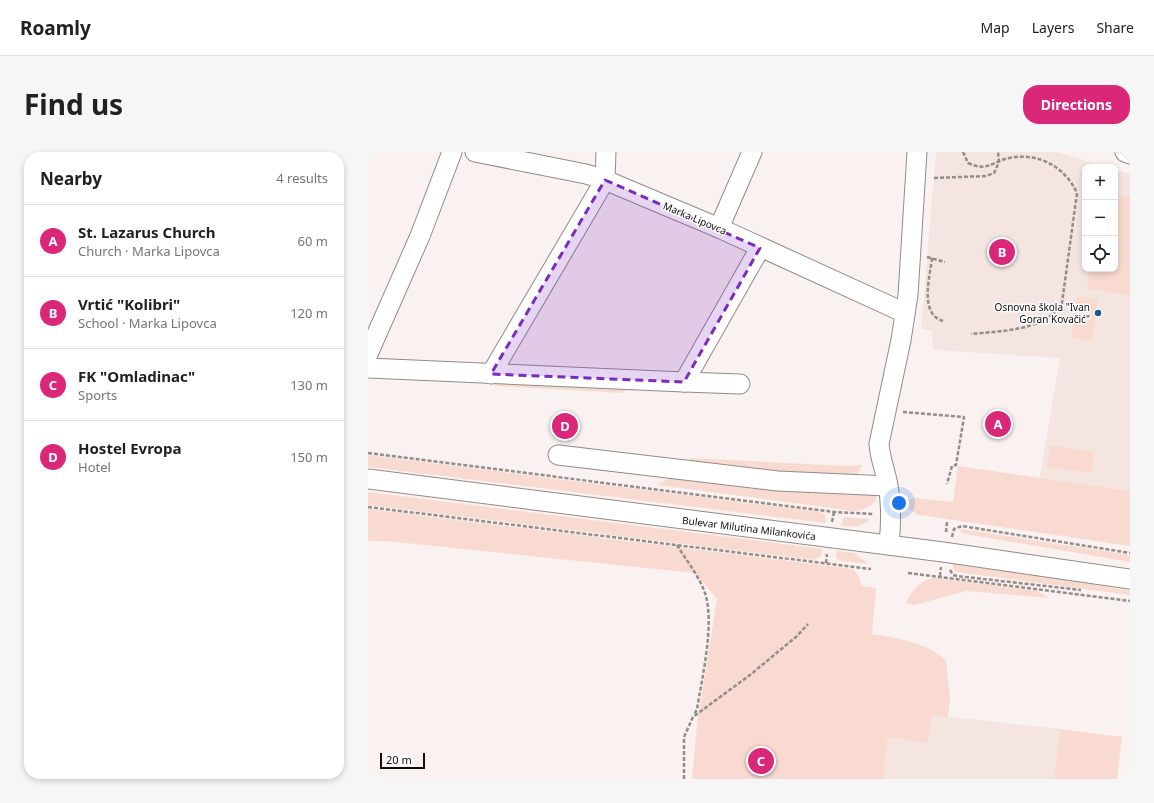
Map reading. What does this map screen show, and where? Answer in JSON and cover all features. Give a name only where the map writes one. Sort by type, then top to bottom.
[{"type":"street","points":[[368,354],[420,236],[452,152]]},
{"type":"street","name":"Marka Lipovca","points":[[474,152],[586,174],[605,180],[719,228],[906,314]]},
{"type":"street","points":[[491,374],[605,180],[606,152]]},
{"type":"street","points":[[719,228],[752,152]]},
{"type":"street","points":[[889,545],[891,515],[888,486],[880,455],[879,444],[906,314],[917,152]]},
{"type":"street","points":[[1125,152],[1130,154]]},
{"type":"street","points":[[684,382],[760,248]]},
{"type":"street","points":[[368,368],[740,384]]},
{"type":"street","points":[[558,455],[778,481],[888,486]]},
{"type":"street","name":"Bulevar Milutina Milankovića","points":[[368,479],[889,545],[1130,579]]},
{"type":"path","points":[[963,152],[968,163],[976,167],[991,166],[1009,158],[1029,157],[1053,164],[1072,181],[1078,193],[1062,302],[1057,312],[1050,317],[1019,329],[971,334]]},
{"type":"path","points":[[934,178],[986,176],[994,173],[999,162],[998,152]]},
{"type":"path","points":[[932,258],[928,302],[932,315],[935,319],[943,321]]},
{"type":"path","points":[[886,410],[964,417],[956,466],[952,466],[947,484]]},
{"type":"path","points":[[368,453],[834,512],[874,514]]},
{"type":"path","points":[[368,507],[871,569]]},
{"type":"path","points":[[832,524],[834,512]]},
{"type":"path","points":[[946,532],[947,522]]},
{"type":"path","points":[[677,545],[702,586],[708,610],[708,631],[697,709],[684,737],[684,779]]},
{"type":"path","points":[[826,563],[828,550]]},
{"type":"path","points":[[908,573],[1130,601]]},
{"type":"path","points":[[693,717],[750,676],[797,636],[808,624]]},
{"type":"highlighted area","points":[[605,180],[760,248],[684,382],[491,374],[569,241]]},
{"type":"shaded area","points":[[936,152],[1057,152],[1096,164],[1082,164],[1082,272],[1118,272],[1118,171],[1130,174],[1130,491],[1040,478],[1060,358],[933,350],[932,331],[921,329]]},
{"type":"shaded area","points":[[1118,194],[1130,196],[1130,295],[1087,289],[1089,272],[1118,272]]},
{"type":"shaded area","points":[[1077,297],[1098,300],[1092,341],[1071,338]]},
{"type":"shaded area","points":[[496,380],[627,387],[624,393],[494,386]]},
{"type":"shaded area","points":[[1050,445],[1094,452],[1091,473],[1047,467]]},
{"type":"shaded area","points":[[368,455],[820,512],[825,514],[826,523],[368,467]]},
{"type":"shaded area","points":[[690,458],[845,466],[862,465],[856,478],[692,466]]},
{"type":"shaded area","points":[[958,466],[1130,491],[1130,546],[918,515],[909,509],[908,500],[915,498],[953,502]]},
{"type":"shaded area","points":[[679,476],[877,495],[872,505],[862,510],[854,511],[657,485],[669,478]]},
{"type":"shaded area","points":[[368,492],[823,549],[821,556],[814,560],[368,505]]},
{"type":"shaded area","points":[[368,509],[853,569],[859,577],[862,586],[876,588],[872,634],[901,639],[920,645],[930,649],[946,660],[950,698],[948,717],[932,715],[928,743],[888,737],[883,779],[692,779],[697,724],[717,599],[695,573],[386,541],[368,541]]},
{"type":"shaded area","points":[[844,517],[870,519],[864,524],[853,527],[841,526]]},
{"type":"shaded area","points":[[961,529],[1130,555],[1130,562],[960,533]]},
{"type":"shaded area","points":[[837,551],[854,553],[869,564],[840,561],[836,557]]},
{"type":"shaded area","points":[[953,564],[1034,574],[1130,591],[1130,595],[956,572],[953,569]]},
{"type":"shaded area","points":[[934,578],[1037,591],[1050,598],[966,591],[914,605],[906,603],[911,594],[920,584]]},
{"type":"shaded area","points":[[932,715],[1060,729],[1054,779],[883,779],[888,737]]},
{"type":"shaded area","points":[[1060,729],[1122,737],[1117,779],[1054,779]]},
{"type":"place","name":"Vrtić \"Kolibri\"","points":[[1002,252]]},
{"type":"place","name":"Osnovna škola \"Ivan Goran Kovačić\"","points":[[1098,313]]},
{"type":"place","name":"St. Lazarus Church","points":[[998,424]]},
{"type":"place","name":"Hostel Evropa","points":[[565,426]]},
{"type":"place","name":"FK \"Omladinac\"","points":[[761,761]]}]
